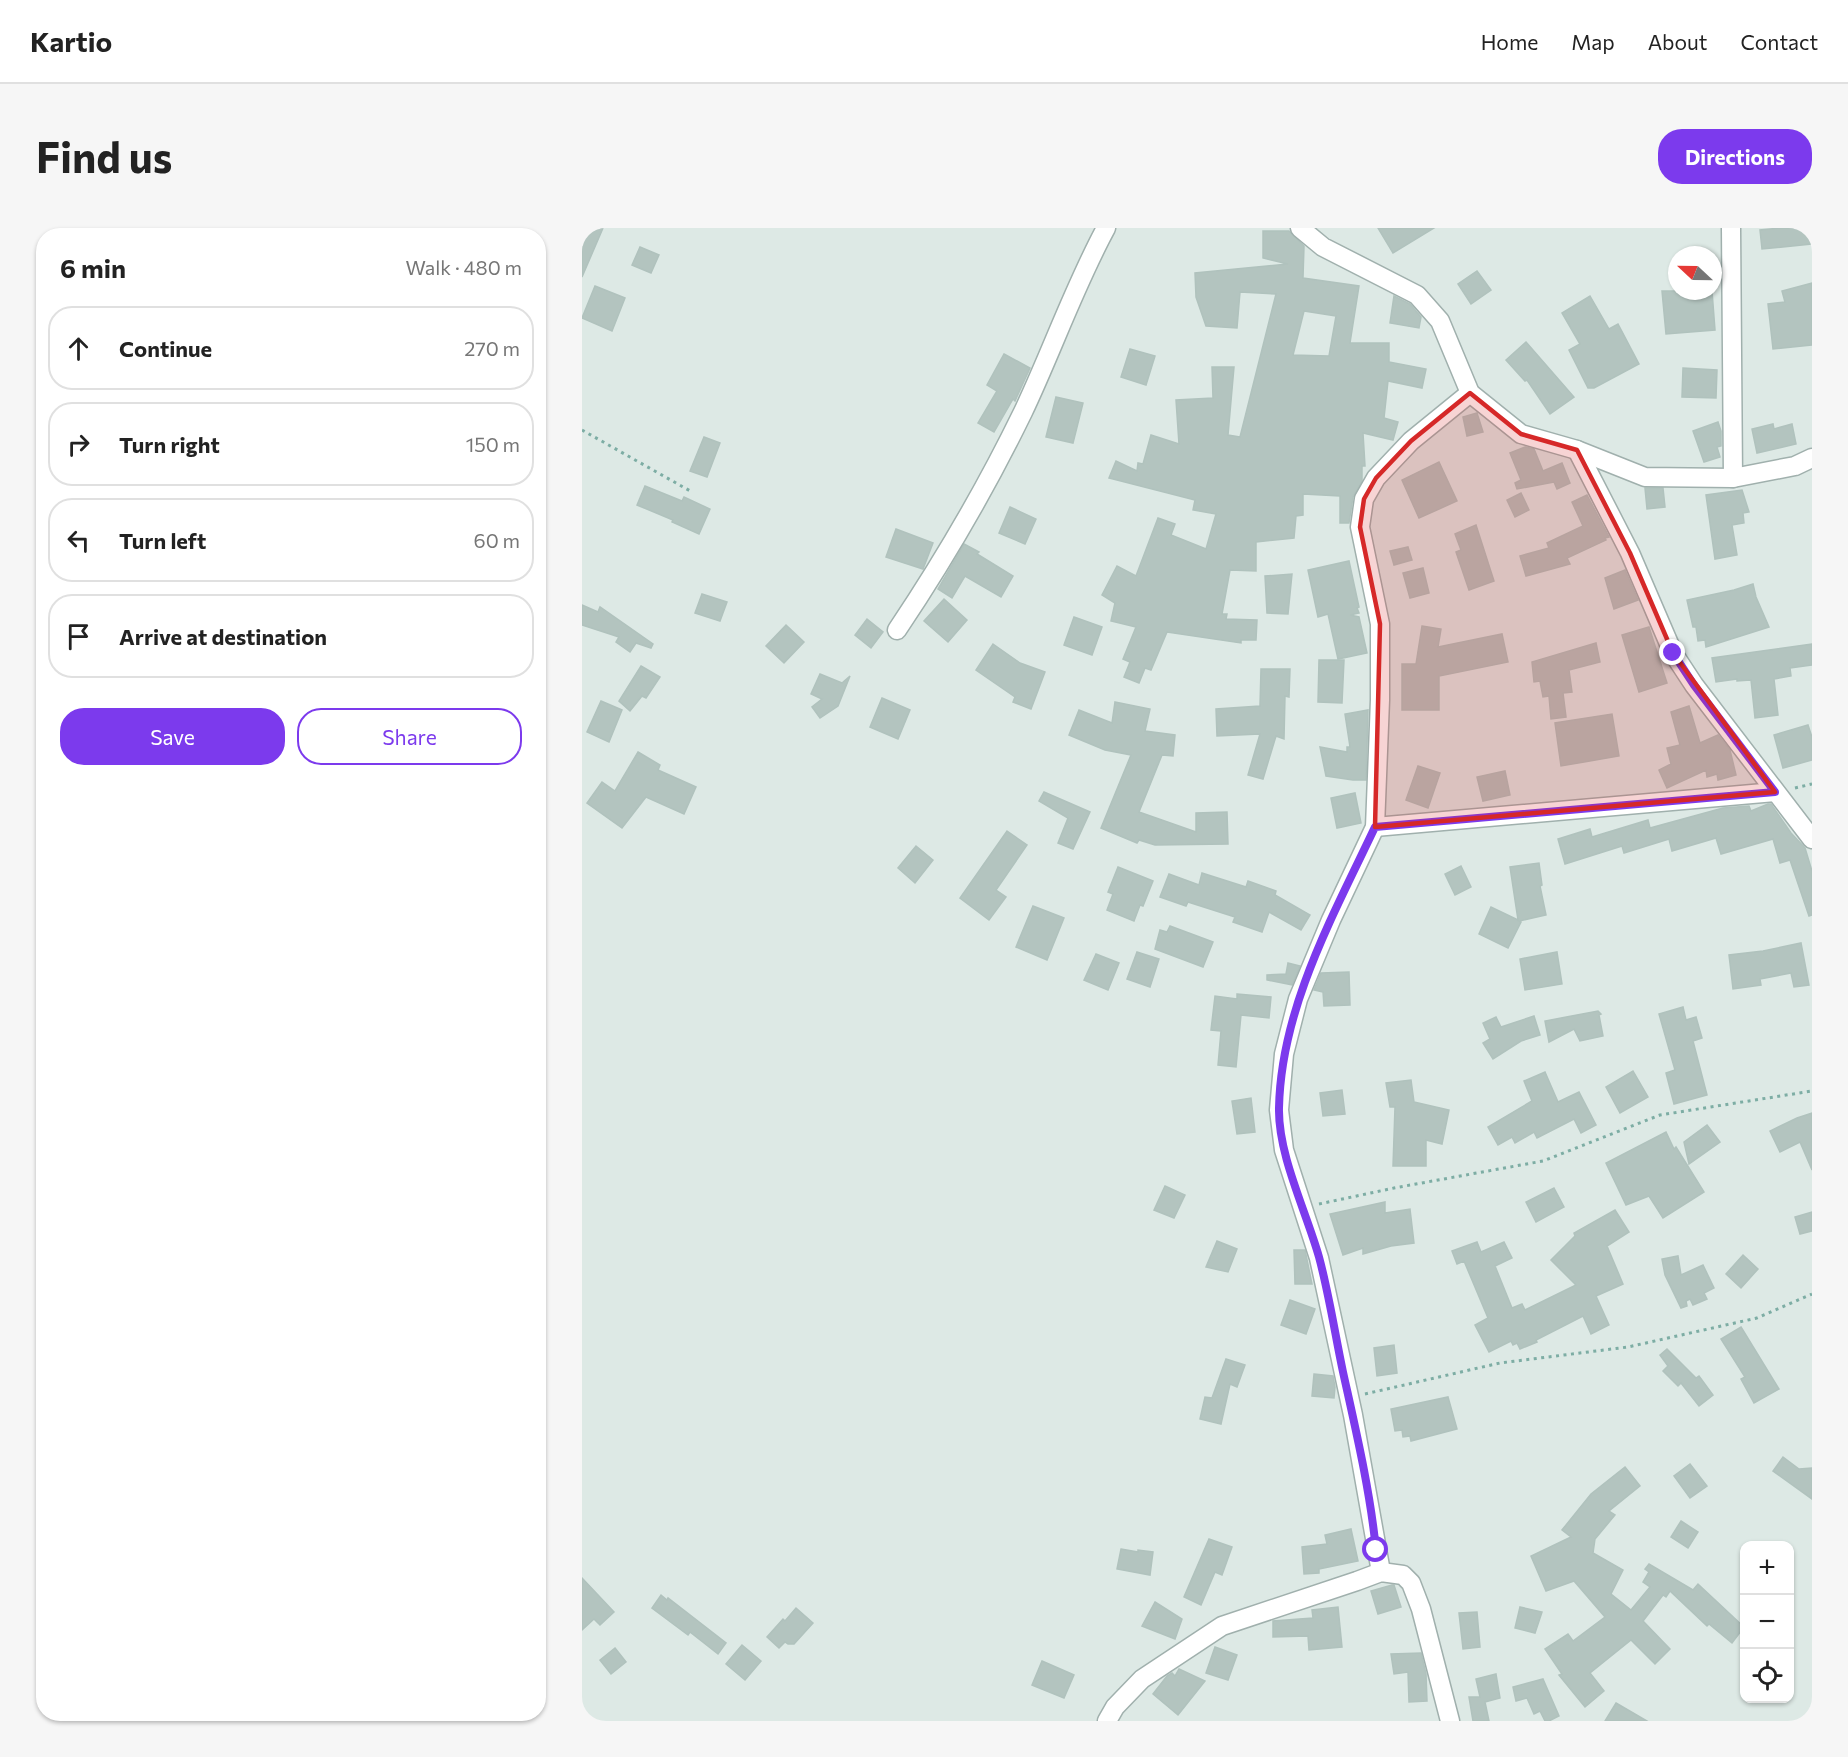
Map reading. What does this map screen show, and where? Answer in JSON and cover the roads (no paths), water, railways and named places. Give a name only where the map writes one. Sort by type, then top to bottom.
[{"type":"street","points":[[897,630],[940,567],[988,481],[1024,410],[1063,319],[1106,228]]},
{"type":"street","points":[[1300,228],[1323,247],[1417,295],[1440,321],[1470,393],[1521,434],[1576,450],[1645,477],[1733,478],[1795,466],[1812,458]]},
{"type":"street","points":[[1731,228],[1733,478]]},
{"type":"street","points":[[1381,1572],[1349,1398],[1319,1258],[1284,1150],[1279,1110],[1284,1054],[1298,999],[1331,920],[1375,827],[1380,700],[1380,624],[1360,527],[1364,500],[1376,478],[1411,441],[1470,393]]},
{"type":"street","points":[[1576,450],[1630,553],[1673,653],[1694,685],[1812,839]]},
{"type":"street","points":[[1375,827],[1775,792]]},
{"type":"street","points":[[1107,1721],[1116,1707],[1142,1679],[1222,1626],[1381,1572],[1403,1575],[1411,1583],[1421,1609],[1450,1721]]}]
